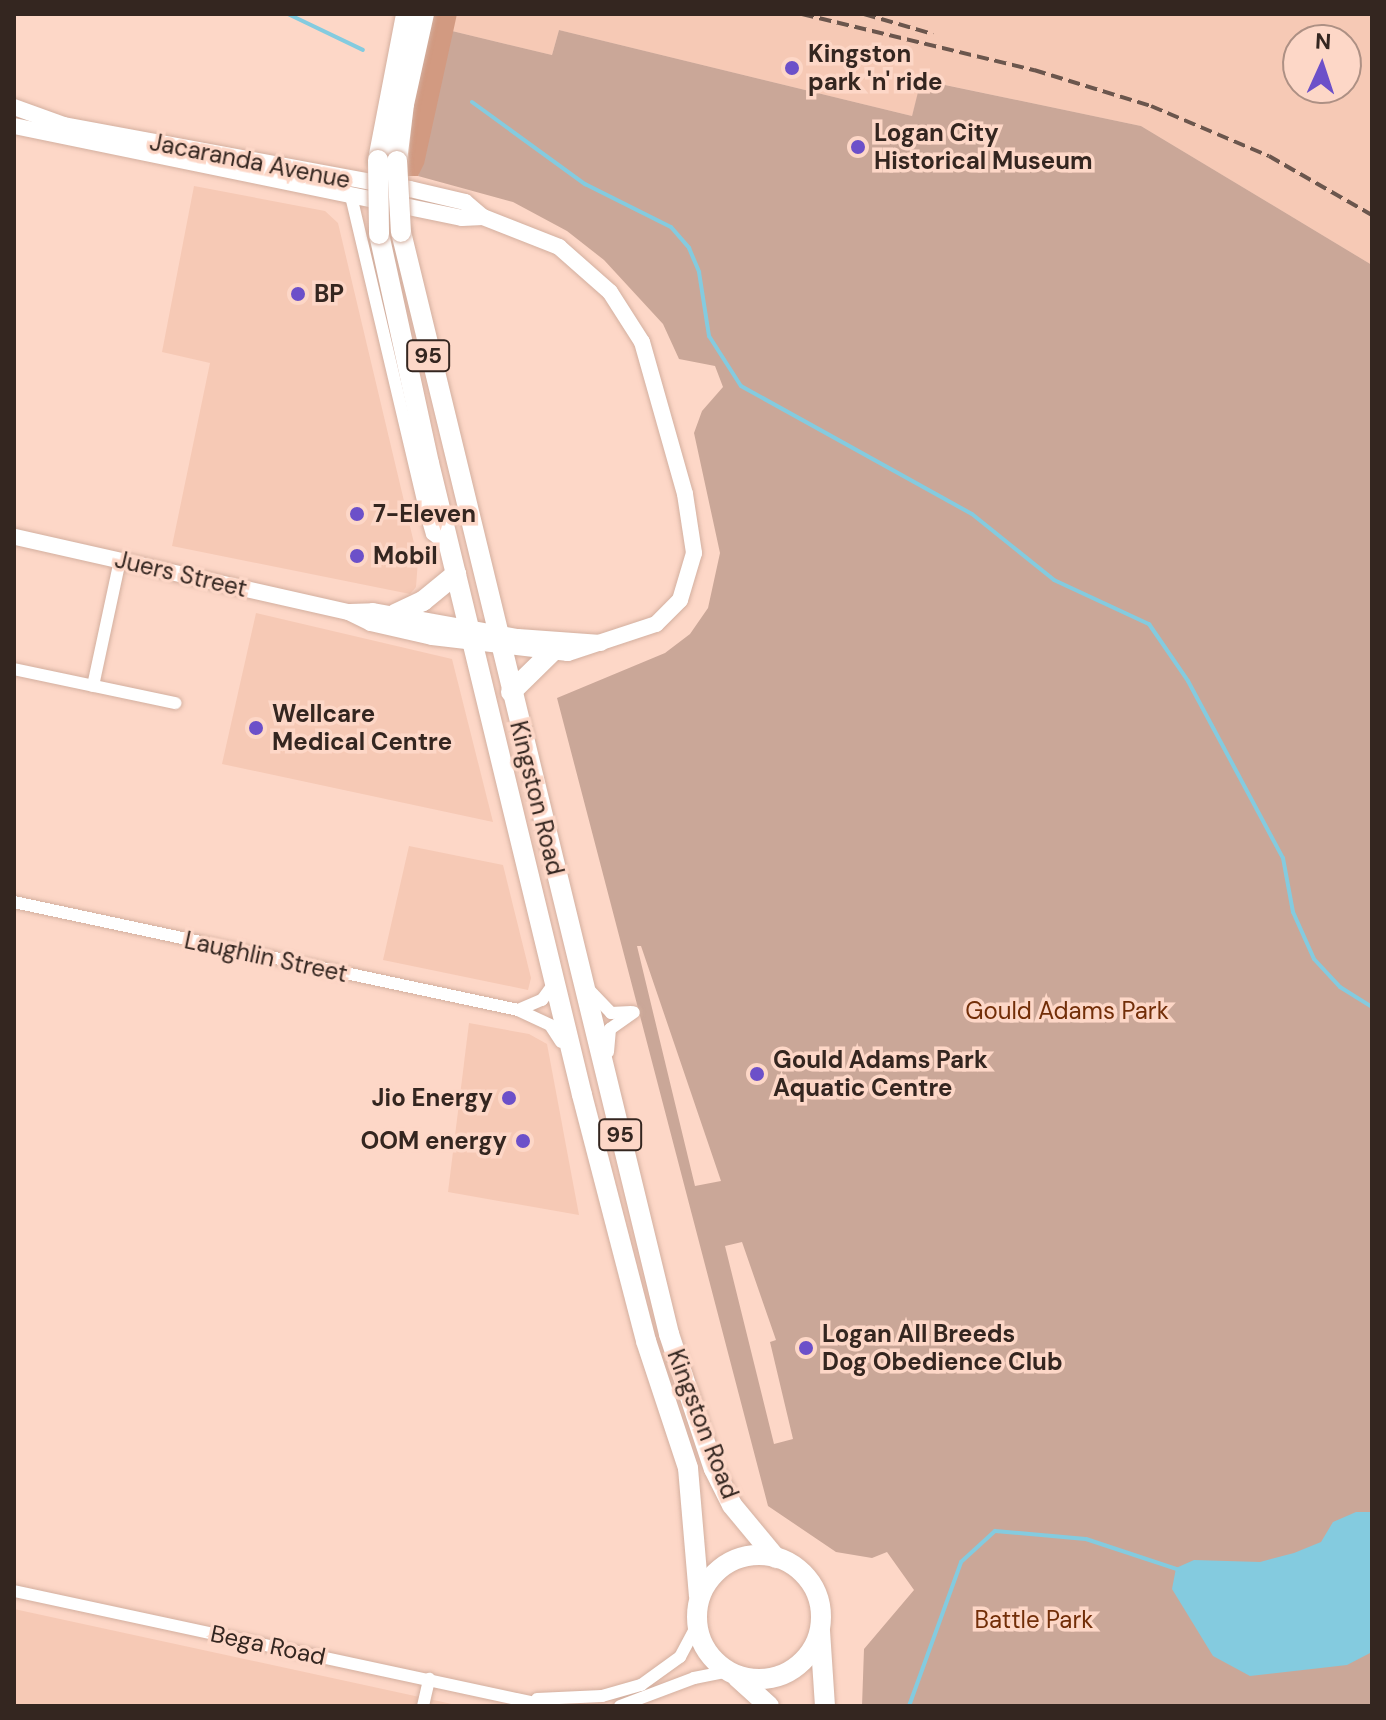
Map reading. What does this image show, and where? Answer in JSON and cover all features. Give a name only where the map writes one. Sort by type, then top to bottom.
[{"type":"main road","name":"Kingston Road","points":[[406,14],[379,234],[449,548],[557,979],[580,1087],[646,1341],[688,1468],[699,1596]]},
{"type":"main road","name":"Kingston Road","points":[[424,14],[388,160],[401,232],[497,640],[669,1334],[697,1421],[732,1505],[776,1558]]},
{"type":"main road","points":[[395,614],[423,601],[456,574]]},
{"type":"main road","points":[[511,692],[552,652]]},
{"type":"main road","points":[[699,1596],[714,1573],[737,1559],[776,1558]]},
{"type":"main road","name":"95","points":[[776,1558],[815,1584],[825,1706]]},
{"type":"main road","name":"95","points":[[696,1627],[699,1596]]},
{"type":"main road","points":[[696,1627],[708,1656],[769,1706]]},
{"type":"main road","points":[[731,1674],[768,1680],[796,1668],[813,1648],[820,1627]]},
{"type":"street","name":"Jacaranda Avenue","points":[[14,107],[64,125],[465,202],[483,217],[542,237],[598,279],[642,342],[660,395],[691,526],[691,575],[680,600],[656,624],[584,652],[552,652],[470,636]]},
{"type":"street","name":"Jacaranda Avenue","points":[[14,126],[462,218],[483,217]]},
{"type":"street","name":"Kingston Road","points":[[351,196],[425,510],[432,534],[449,548]]},
{"type":"street","name":"Juers Street","points":[[14,537],[348,612],[395,614],[470,636]]},
{"type":"street","points":[[93,686],[120,560]]},
{"type":"street","name":"Juers Street","points":[[348,612],[371,623],[470,636]]},
{"type":"street","name":"Jacaranda Avenue","points":[[497,640],[601,643]]},
{"type":"street","points":[[14,669],[175,703]]},
{"type":"street","name":"Laughlin Street","points":[[14,902],[518,1010],[560,1034],[580,1087]]},
{"type":"street","points":[[581,976],[601,1008],[611,1013],[634,1012],[607,1035],[612,1104]]},
{"type":"street","points":[[518,1010],[545,998],[557,979]]},
{"type":"street","name":"Bega Road","points":[[14,1591],[549,1706]]},
{"type":"street","name":"Bega Road","points":[[522,1699],[602,1696],[641,1685],[663,1674],[680,1657],[696,1627]]},
{"type":"street","points":[[620,1706],[694,1678],[731,1674]]},
{"type":"street","points":[[423,1706],[429,1679]]},
{"type":"shaded area","points":[[433,14],[457,14],[424,164],[418,176],[407,176],[413,109]]},
{"type":"shaded area","points":[[457,14],[1372,14],[1372,265],[1141,126],[922,80],[912,116],[559,30],[552,55],[452,31]]},
{"type":"shaded area","points":[[194,186],[325,211],[338,223],[418,560],[416,587],[410,594],[172,546],[210,363],[162,352]]},
{"type":"shaded area","points":[[256,613],[452,659],[493,822],[222,764]]},
{"type":"shaded area","points":[[409,846],[503,865],[531,978],[528,990],[383,960]]},
{"type":"shaded area","points":[[469,1023],[529,1034],[547,1044],[579,1215],[448,1192]]},
{"type":"shaded area","points":[[14,1609],[461,1706],[14,1706]]},
{"type":"green space","points":[[559,30],[912,116],[921,80],[1141,126],[1372,265],[1372,1706],[862,1706],[864,1649],[914,1590],[887,1552],[872,1558],[836,1552],[768,1506],[557,698],[665,653],[690,634],[708,608],[720,553],[694,433],[702,411],[723,387],[715,366],[679,359],[663,324],[604,260],[567,231],[513,202],[418,176],[452,31],[552,55]],"holes":[[[637,946],[641,946],[721,1181],[695,1186]],[[742,1242],[776,1340],[770,1342],[793,1439],[774,1444],[725,1246]]]},
{"type":"water","points":[[1356,1512],[1372,1512],[1372,1652],[1347,1665],[1250,1676],[1213,1656],[1172,1589],[1176,1568],[1194,1560],[1260,1562],[1294,1553],[1321,1542],[1333,1522]]},
{"type":"waterway","points":[[288,14],[363,50]]},
{"type":"waterway","points":[[472,102],[585,184],[671,227],[689,248],[699,272],[709,336],[741,386],[972,514],[1054,580],[1149,624],[1188,681],[1283,858],[1293,912],[1314,959],[1340,987],[1372,1007]]},
{"type":"waterway","points":[[909,1706],[961,1562],[995,1531],[1086,1539],[1180,1570]]},
{"type":"railway","points":[[802,14],[1034,70],[1151,106],[1269,156],[1372,215]]},
{"type":"railway","points":[[864,14],[933,34]]},
{"type":"place","name":"Kingston park 'n' ride","points":[[792,68]]},
{"type":"place","name":"Logan City Historical Museum","points":[[858,147]]},
{"type":"place","name":"BP","points":[[298,294]]},
{"type":"place","name":"7-Eleven","points":[[357,514]]},
{"type":"place","name":"Mobil","points":[[357,556]]},
{"type":"place","name":"Wellcare Medical Centre","points":[[256,728]]},
{"type":"place","name":"Gould Adams Park Aquatic Centre","points":[[757,1074]]},
{"type":"place","name":"Jio Energy","points":[[509,1098]]},
{"type":"place","name":"OOM energy","points":[[523,1141]]},
{"type":"place","name":"Logan All Breeds Dog Obedience Club","points":[[806,1348]]},
{"type":"park label","name":"Gould Adams Park","points":[[1067,1011]]},
{"type":"park label","name":"Battle Park","points":[[1034,1620]]}]
